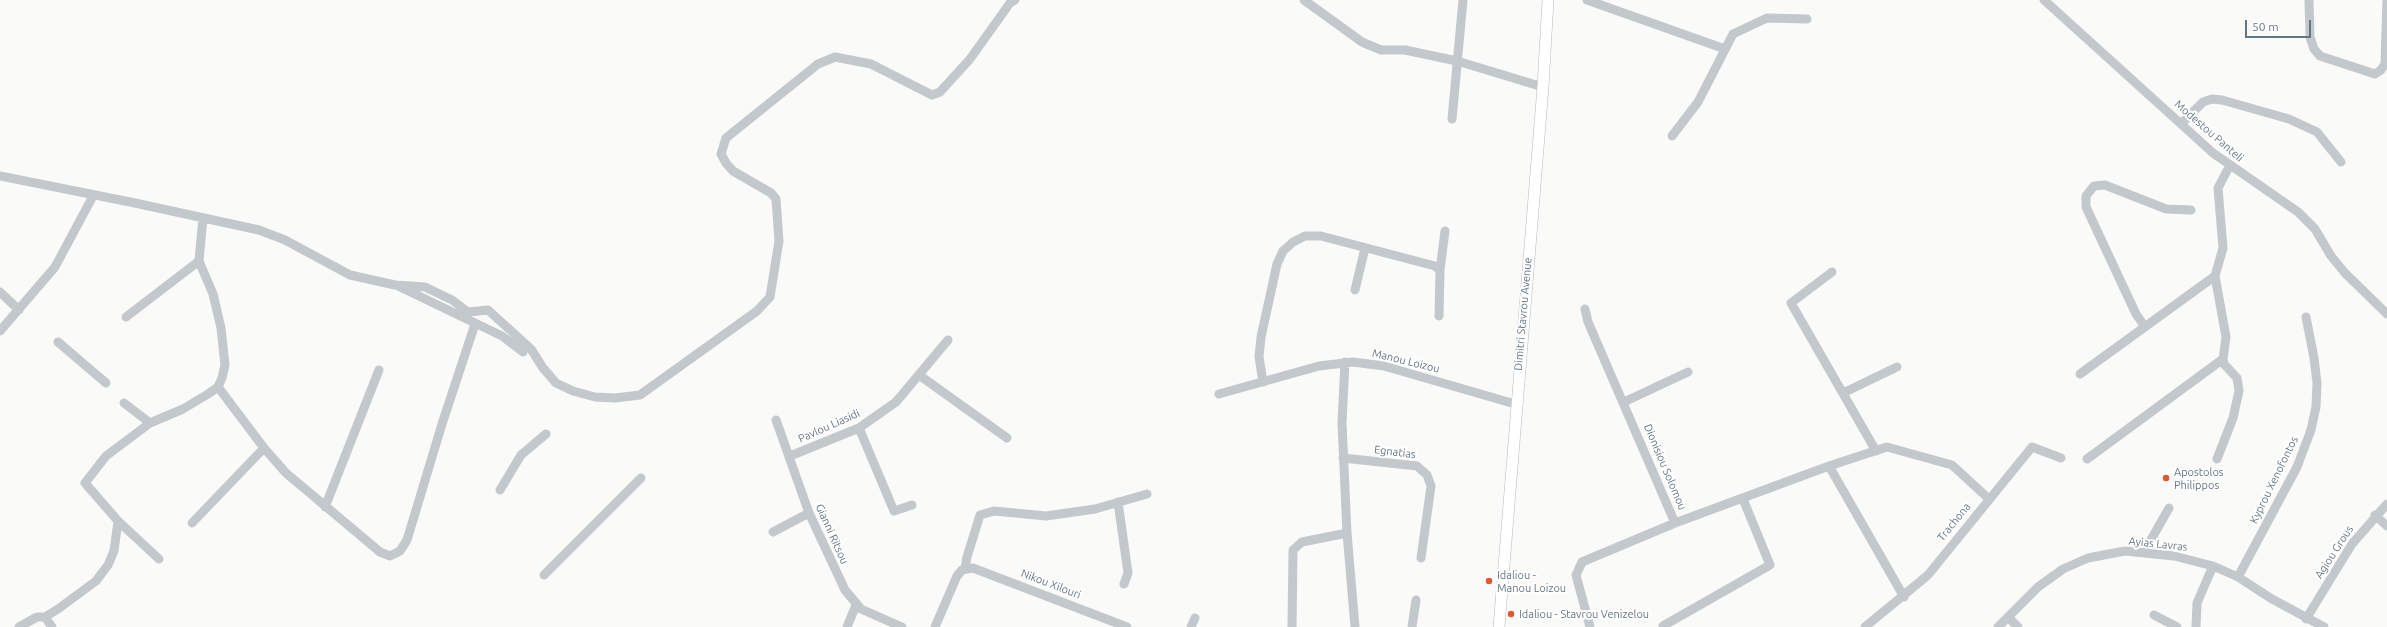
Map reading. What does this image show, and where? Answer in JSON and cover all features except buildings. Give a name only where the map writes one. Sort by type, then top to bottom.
[{"type":"main road","name":"Dimitri Stavrou Avenue","points":[[1499,627],[1543,87],[1548,0]]},
{"type":"street","points":[[460,312],[488,310],[530,349],[543,368],[556,383],[562,386],[595,397],[615,398],[640,395],[757,310],[770,297],[779,241],[776,199],[771,193],[733,171],[726,163],[722,154],[726,138],[818,64],[835,57],[871,64],[932,95],[940,92],[970,59],[1010,3],[1015,0]]},
{"type":"street","points":[[1304,0],[1362,42],[1381,50],[1405,50],[1457,61],[1543,87]]},
{"type":"street","points":[[1452,119],[1463,0]]},
{"type":"street","points":[[1587,0],[1725,49]]},
{"type":"street","name":"Modestou Panteli","points":[[2044,0],[2229,166],[2281,198],[2306,220],[2315,229],[2337,264],[2387,314]]},
{"type":"street","points":[[2309,0],[2310,37],[2314,49],[2320,56],[2375,74],[2381,70],[2384,64],[2387,0]]},
{"type":"street","points":[[1672,136],[1698,102],[1733,34],[1767,18],[1807,19]]},
{"type":"street","points":[[2181,124],[2203,102],[2212,99],[2222,100],[2289,119],[2317,132],[2341,162]]},
{"type":"street","points":[[2217,459],[2234,418],[2239,391],[2236,378],[2224,364],[2223,359],[2226,337],[2215,276],[2223,248],[2218,188],[2229,166]]},
{"type":"street","points":[[0,176],[259,230],[285,240],[350,274],[395,285],[460,312],[475,324],[502,336],[523,352]]},
{"type":"street","points":[[2145,327],[2136,314],[2086,207],[2086,196],[2094,186],[2105,185],[2166,209],[2191,210]]},
{"type":"street","points":[[0,331],[55,266],[93,196]]},
{"type":"street","points":[[159,559],[118,521],[85,483],[106,456],[150,423],[183,409],[218,387],[225,365],[221,328],[213,294],[199,261],[203,218]]},
{"type":"street","points":[[1439,316],[1440,270],[1445,231]]},
{"type":"street","points":[[1263,382],[1259,358],[1261,337],[1276,264],[1283,251],[1293,242],[1306,236],[1321,236],[1435,266],[1440,270]]},
{"type":"street","points":[[1355,290],[1365,248]]},
{"type":"street","points":[[126,317],[199,261]]},
{"type":"street","points":[[1832,272],[1791,303],[1876,450]]},
{"type":"street","points":[[2080,374],[2215,276]]},
{"type":"street","points":[[0,292],[19,310]]},
{"type":"street","name":"Dionisiou Solomou","points":[[1585,309],[1588,322],[1624,402],[1675,523],[1582,562],[1576,575],[1590,627]]},
{"type":"street","name":"Kyprou Xenofontos","points":[[2238,578],[2297,467],[2311,430],[2316,407],[2317,383],[2306,317]]},
{"type":"street","points":[[218,387],[264,448],[286,473],[380,552],[390,556],[400,551],[407,540],[442,424],[475,324]]},
{"type":"street","name":"Pavlou Liasidi","points":[[790,456],[860,428],[896,402],[948,340]]},
{"type":"street","points":[[58,342],[106,383]]},
{"type":"street","points":[[2087,459],[2223,359]]},
{"type":"street","points":[[1344,362],[1342,422],[1343,458],[1347,533],[1355,627]]},
{"type":"street","name":"Manou Loizou","points":[[1219,394],[1319,366],[1344,362],[1384,366],[1516,404]]},
{"type":"street","points":[[1843,393],[1897,367]]},
{"type":"street","points":[[325,507],[379,370]]},
{"type":"street","points":[[1624,402],[1688,372]]},
{"type":"street","points":[[919,375],[1007,438]]},
{"type":"street","points":[[124,403],[150,423]]},
{"type":"street","name":"Gianni Ritsou","points":[[776,420],[809,513],[841,583],[856,605]]},
{"type":"street","points":[[860,428],[894,511],[912,505]]},
{"type":"street","points":[[500,490],[521,455],[546,434]]},
{"type":"street","points":[[1675,523],[1829,466],[1887,447],[1952,465],[1989,498]]},
{"type":"street","name":"Trachona","points":[[1865,627],[1904,597],[1928,575],[1989,498],[2032,447],[2061,458]]},
{"type":"street","points":[[192,523],[264,448]]},
{"type":"street","name":"Egnatias","points":[[1343,458],[1420,467],[1428,475],[1430,486],[1421,558]]},
{"type":"street","points":[[1829,466],[1904,597]]},
{"type":"street","points":[[544,574],[641,478]]},
{"type":"street","points":[[935,627],[954,580],[959,573],[965,569],[967,557],[980,515],[994,511],[1046,516],[1095,509],[1147,494]]},
{"type":"street","points":[[1663,626],[1770,565],[1743,499]]},
{"type":"street","points":[[1118,502],[1128,573],[1124,584]]},
{"type":"street","name":"Agiou Grous","points":[[2306,619],[2345,555],[2375,515],[2387,504]]},
{"type":"street","points":[[2144,552],[2169,508]]},
{"type":"street","points":[[772,532],[809,513]]},
{"type":"street","points":[[2375,515],[2387,526]]},
{"type":"street","points":[[19,627],[37,617],[45,618],[74,599],[103,573],[114,551],[118,521]]},
{"type":"street","points":[[1292,627],[1293,550],[1302,542],[1347,533]]},
{"type":"street","name":"Ayias Lavras","points":[[1998,627],[2047,580],[2071,565],[2107,554],[2144,552],[2187,558],[2213,566],[2238,578],[2306,619],[2324,627]]},
{"type":"street","points":[[2196,627],[2197,603],[2213,566]]},
{"type":"street","name":"Nikou Xilouri","points":[[965,569],[981,570],[1121,626]]},
{"type":"street","points":[[1412,627],[1416,600]]},
{"type":"street","points":[[847,627],[856,605],[902,627]]},
{"type":"street","points":[[2154,615],[2177,627]]},
{"type":"street","points":[[2008,617],[2018,627]]},
{"type":"street","points":[[45,618],[52,627]]},
{"type":"place","name":"Apostolos Philippos","points":[[2166,478]]},
{"type":"place","name":"Idaliou - Manou Loizou","points":[[1489,581]]},
{"type":"place","name":"Idaliou - Stavrou Venizelou","points":[[1511,614]]}]
